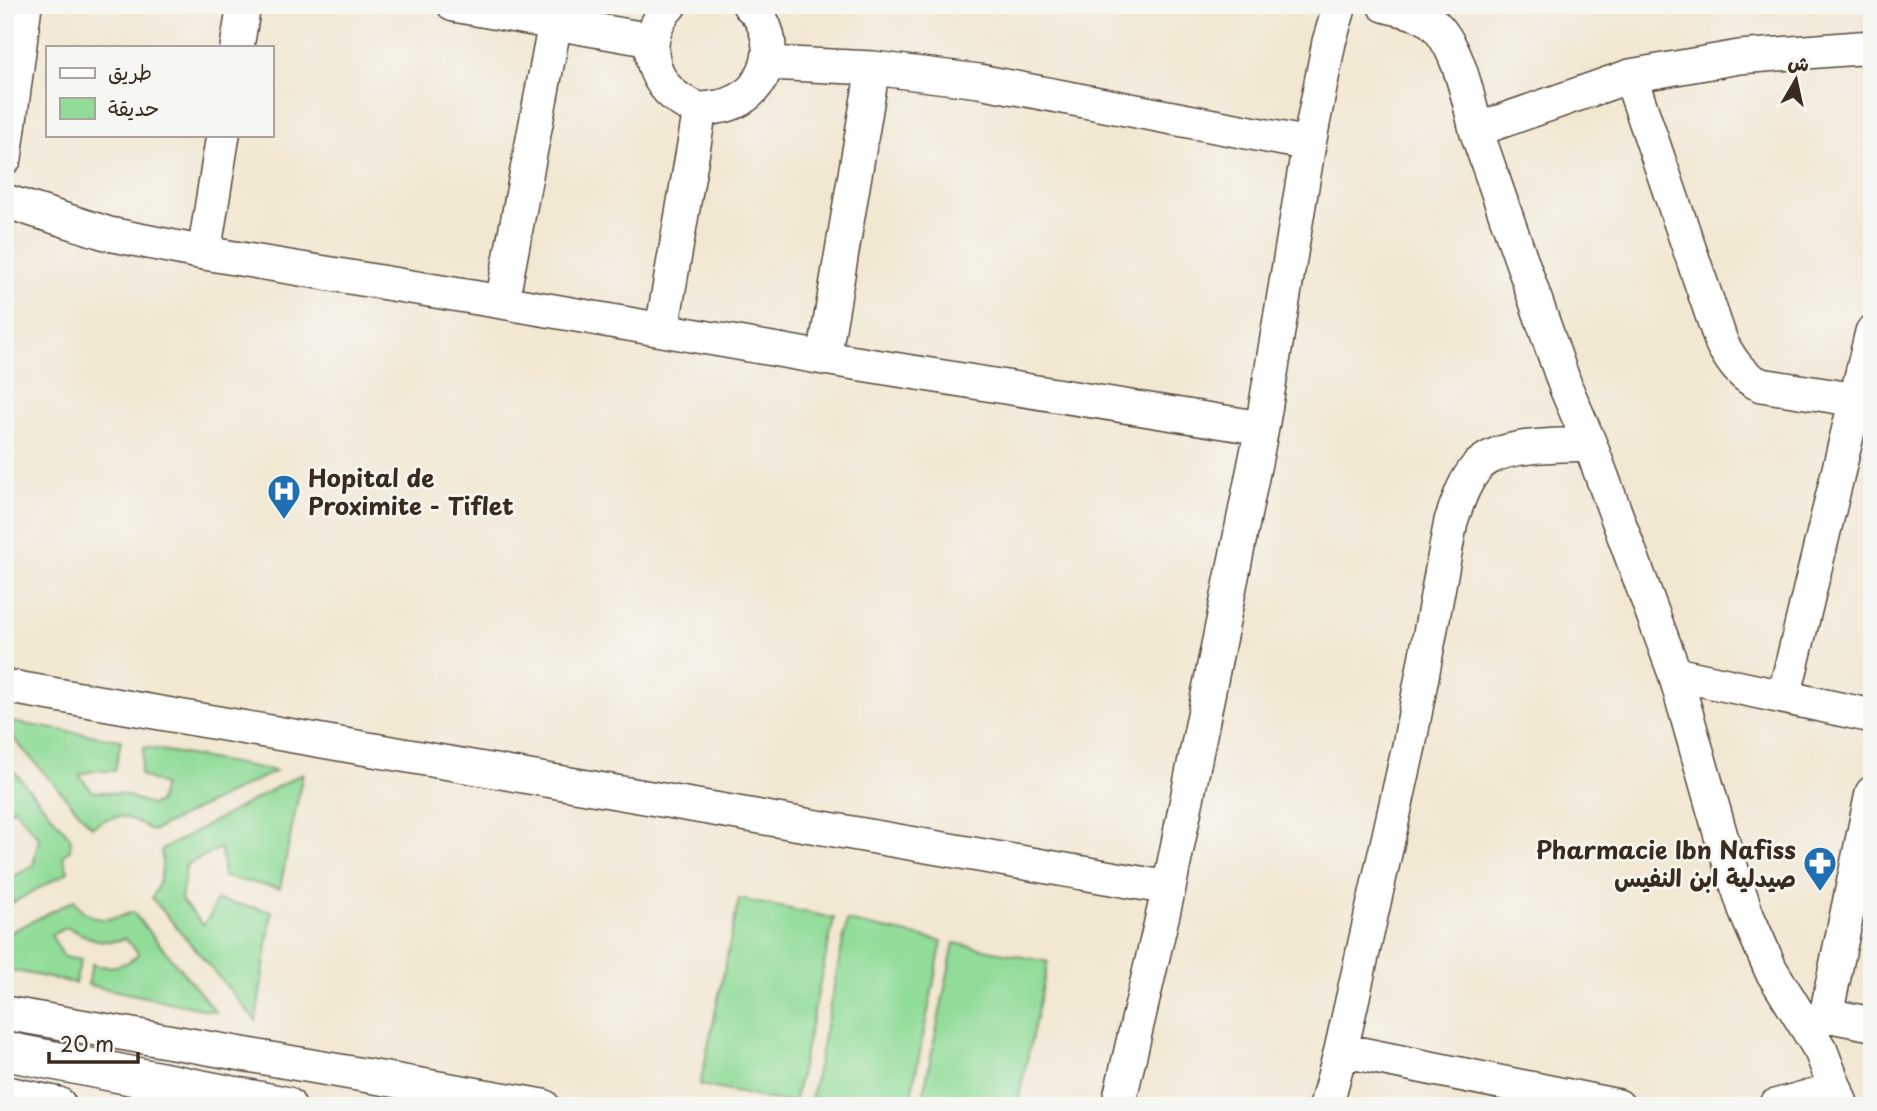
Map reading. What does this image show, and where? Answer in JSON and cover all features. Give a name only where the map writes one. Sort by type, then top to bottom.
[{"type":"main road","points":[[5,1051],[286,1106]]},
{"type":"main road","points":[[5,1095],[57,1106]]},
{"type":"street","points":[[5,158],[24,5]]},
{"type":"street","points":[[237,46],[244,5]]},
{"type":"street","points":[[454,5],[651,40]]},
{"type":"street","points":[[670,5],[657,22],[651,40],[651,60],[658,79],[671,94],[700,110],[729,106],[746,96],[760,82],[768,63],[769,43],[764,25],[749,5]]},
{"type":"street","points":[[1118,1106],[1169,888],[1262,428],[1309,144],[1329,42],[1340,5]]},
{"type":"street","points":[[1384,5],[1425,17],[1443,33],[1467,90],[1476,130],[1566,388],[1590,444],[1675,674],[1723,843],[1747,915],[1771,970],[1818,1022],[1872,1024]]},
{"type":"street","points":[[502,302],[555,23]]},
{"type":"street","points":[[1476,130],[1630,76],[1739,57],[1872,47]]},
{"type":"street","points":[[768,63],[873,68],[979,81],[1309,144]]},
{"type":"street","points":[[824,358],[873,68]]},
{"type":"street","points":[[1630,76],[1722,344],[1731,360],[1749,380],[1762,385],[1864,379]]},
{"type":"street","points":[[662,329],[700,110]]},
{"type":"street","points":[[204,253],[223,136]]},
{"type":"street","points":[[5,201],[109,234],[204,253],[824,358],[1262,428]]},
{"type":"street","points":[[1784,697],[1864,379],[1872,332]]},
{"type":"street","points":[[1326,1106],[1409,746],[1451,521],[1463,487],[1478,465],[1509,449],[1590,444]]},
{"type":"street","points":[[1675,674],[1872,716]]},
{"type":"street","points":[[5,687],[1169,888]]},
{"type":"street","points":[[1774,1106],[1839,1098],[1821,1051],[1818,1022],[1872,793]]},
{"type":"street","points":[[5,1013],[543,1106]]},
{"type":"street","points":[[1340,1050],[1618,1106]]},
{"type":"green space","points":[[5,721],[121,740],[115,771],[93,771],[79,775],[92,791],[123,794],[151,805],[159,802],[163,785],[140,775],[144,747],[276,771],[152,831],[123,817],[109,818],[92,827],[5,729]]},
{"type":"green space","points":[[5,761],[71,838],[70,850],[63,856],[68,872],[5,907],[5,881],[33,866],[39,838],[13,807],[5,819]]},
{"type":"green space","points":[[303,773],[280,888],[223,877],[220,848],[186,865],[181,900],[203,925],[216,900],[272,911],[256,1021],[152,898],[161,875],[161,850]]},
{"type":"green space","points":[[739,899],[834,918],[794,1104],[700,1085]]},
{"type":"green space","points":[[74,900],[86,913],[100,919],[116,918],[133,912],[216,1012],[88,985],[92,964],[117,966],[139,954],[125,938],[102,941],[67,927],[51,935],[64,957],[81,960],[75,983],[5,969],[5,935]]},
{"type":"green space","points":[[847,921],[942,941],[909,1106],[810,1106]]},
{"type":"green space","points":[[954,943],[1048,962],[1017,1106],[921,1106]]},
{"type":"place","name":"Hopital de Proximite - Tiflet","points":[[284,521]]},
{"type":"place","name":"Pharmacie Ibn Nafiss صيدلية ابن النفيس","points":[[1820,893]]}]
